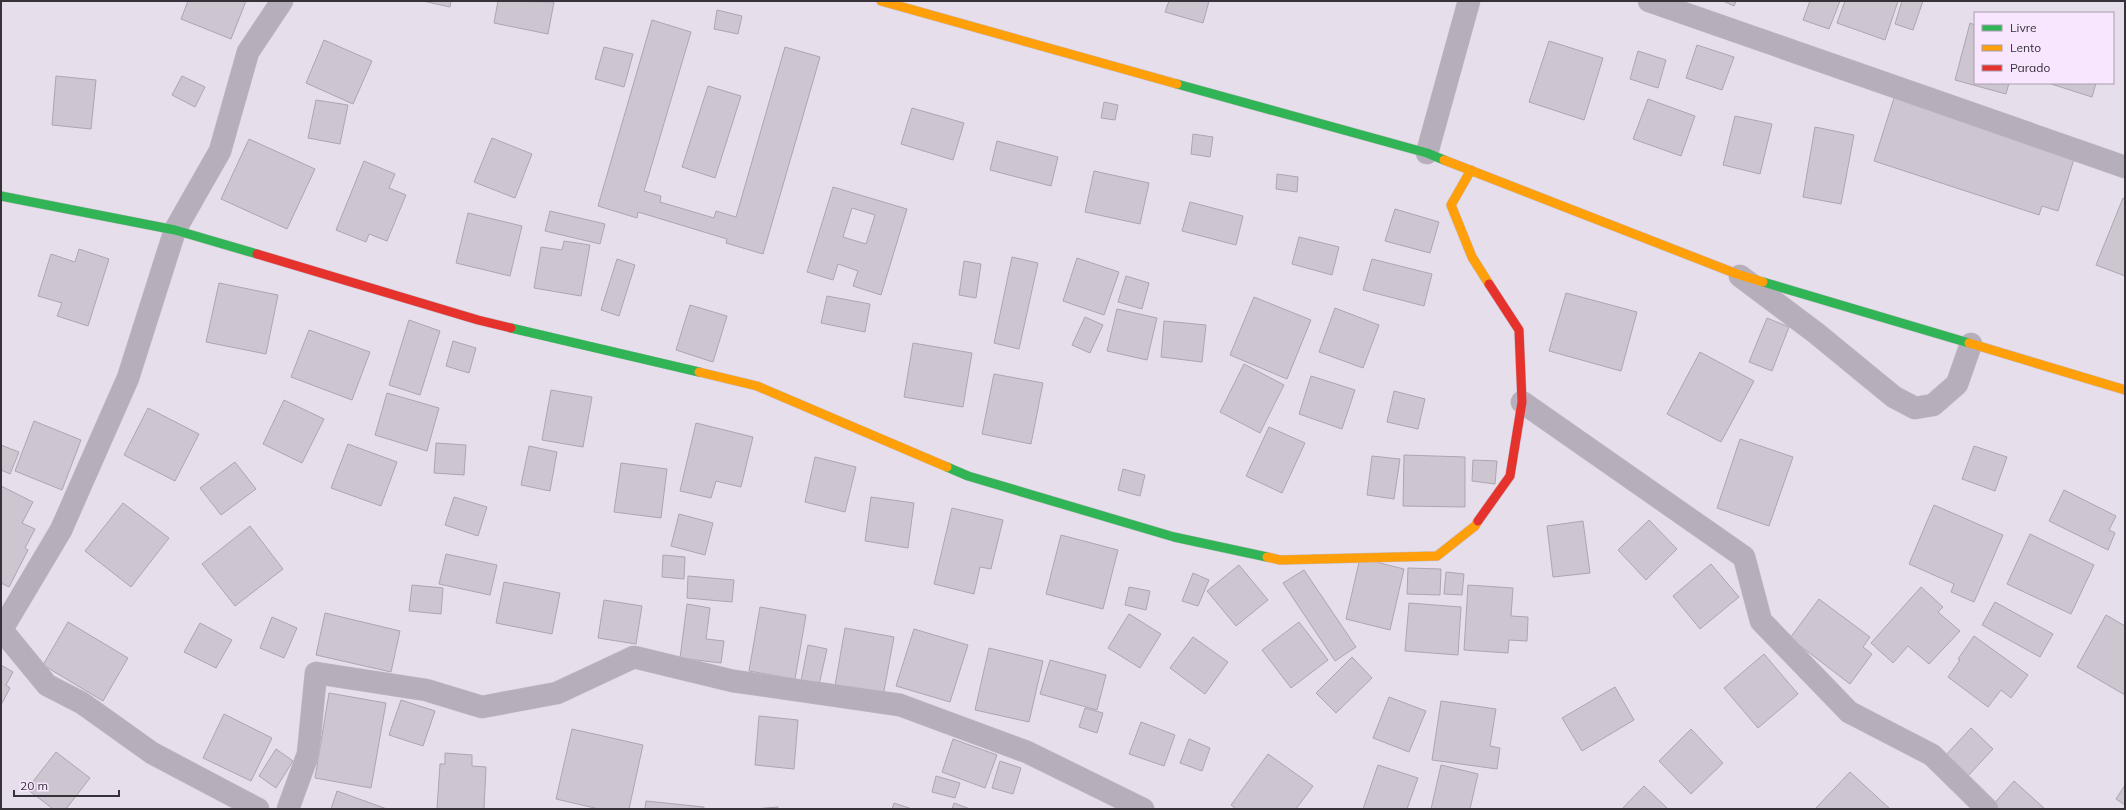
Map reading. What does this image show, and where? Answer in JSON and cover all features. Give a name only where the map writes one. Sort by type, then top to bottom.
[{"type":"street","points":[[258,809],[152,753],[82,703],[47,685],[2,629],[61,530],[128,378],[175,230],[220,151],[248,52],[282,1]]},
{"type":"street","points":[[881,1],[1427,153],[1737,274],[2125,390]]},
{"type":"street","points":[[1427,153],[1469,1]]},
{"type":"street","points":[[1649,1],[2125,167]]},
{"type":"street","points":[[1,196],[175,230],[478,320],[757,386],[968,476],[1174,537],[1280,560],[1437,556],[1475,526],[1510,476],[1522,402],[1519,330],[1472,257],[1451,205],[1471,170]]},
{"type":"street","points":[[1737,274],[1816,333],[1894,397],[1915,408],[1932,405],[1957,384],[1971,344]]},
{"type":"street","points":[[1522,402],[1744,557],[1761,621],[1849,712],[1932,755],[1987,809]]},
{"type":"street","points":[[288,809],[308,754],[316,673],[426,690],[482,707],[557,693],[634,657],[733,681],[900,706],[1027,752],[1143,809]]},
{"type":"building","points":[[188,1],[246,1],[231,39],[181,19]]},
{"type":"building","points":[[423,1],[451,1],[450,7]]},
{"type":"building","points":[[498,1],[554,2],[548,34],[494,23]]},
{"type":"building","points":[[1169,1],[1209,1],[1203,23],[1165,12]]},
{"type":"building","points":[[1723,1],[1736,1],[1734,6]]},
{"type":"building","points":[[1810,1],[1840,1],[1829,29],[1803,20]]},
{"type":"building","points":[[1845,1],[1898,1],[1885,40],[1837,23]]},
{"type":"building","points":[[1902,1],[1923,1],[1913,30],[1895,24]]},
{"type":"building","points":[[717,10],[742,16],[738,34],[714,29]]},
{"type":"building","points":[[652,20],[691,32],[644,191],[661,196],[660,202],[714,218],[716,211],[736,217],[785,47],[820,57],[763,254],[726,243],[727,239],[638,212],[637,218],[598,206]]},
{"type":"building","points":[[1970,23],[1974,25],[1974,84],[2009,84],[2006,94],[1955,80]]},
{"type":"building","points":[[324,40],[372,61],[353,104],[306,83]]},
{"type":"building","points":[[1549,41],[1603,58],[1584,120],[1529,102]]},
{"type":"building","points":[[1697,45],[1734,57],[1722,90],[1686,78]]},
{"type":"building","points":[[604,47],[633,54],[624,87],[595,79]]},
{"type":"building","points":[[1638,51],[1666,60],[1658,88],[1630,79]]},
{"type":"building","points":[[56,76],[96,80],[91,129],[52,125]]},
{"type":"building","points":[[182,76],[205,87],[195,107],[172,95]]},
{"type":"building","points":[[2051,84],[2096,84],[2092,97]]},
{"type":"building","points":[[708,86],[741,96],[715,178],[682,167]]},
{"type":"building","points":[[1894,98],[2074,159],[2058,211],[2042,206],[2039,215],[1874,161]]},
{"type":"building","points":[[1648,99],[1695,116],[1681,156],[1633,139]]},
{"type":"building","points":[[316,100],[348,105],[340,144],[308,138]]},
{"type":"building","points":[[1104,102],[1118,105],[1115,120],[1101,118]]},
{"type":"building","points":[[912,108],[964,123],[953,160],[901,144]]},
{"type":"building","points":[[1735,116],[1772,124],[1760,174],[1723,165]]},
{"type":"building","points":[[1815,127],[1854,135],[1841,204],[1803,197]]},
{"type":"building","points":[[1193,134],[1213,137],[1210,157],[1191,154]]},
{"type":"building","points":[[492,138],[532,154],[515,198],[474,182]]},
{"type":"building","points":[[249,139],[315,169],[287,229],[221,199]]},
{"type":"building","points":[[997,141],[1058,157],[1051,186],[990,170]]},
{"type":"building","points":[[364,161],[395,174],[389,188],[406,195],[387,241],[369,234],[366,242],[336,230]]},
{"type":"building","points":[[1094,171],[1149,183],[1140,224],[1085,212]]},
{"type":"building","points":[[1277,174],[1298,177],[1297,192],[1276,189]]},
{"type":"building","points":[[833,187],[907,209],[881,295],[853,286],[858,271],[838,264],[833,280],[807,272]],"holes":[[[852,208],[875,215],[866,244],[843,237]]]},
{"type":"building","points":[[2123,198],[2125,199],[2125,276],[2096,265]]},
{"type":"building","points":[[1190,202],[1243,216],[1236,245],[1182,231]]},
{"type":"building","points":[[1395,209],[1439,222],[1430,253],[1385,241]]},
{"type":"building","points":[[550,211],[605,224],[600,244],[545,231]]},
{"type":"building","points":[[468,213],[522,226],[510,276],[456,263]]},
{"type":"building","points":[[1299,237],[1339,247],[1332,275],[1292,264]]},
{"type":"building","points":[[564,241],[590,245],[581,296],[534,288],[541,247],[562,250]]},
{"type":"building","points":[[79,249],[109,259],[88,326],[57,316],[62,303],[38,296],[51,254],[75,262]]},
{"type":"building","points":[[1012,257],[1038,263],[1019,349],[994,343]]},
{"type":"building","points":[[1077,258],[1119,272],[1104,315],[1063,301]]},
{"type":"building","points":[[617,259],[635,265],[619,316],[601,310]]},
{"type":"building","points":[[1372,259],[1432,274],[1424,306],[1363,290]]},
{"type":"building","points":[[964,261],[981,264],[976,298],[959,295]]},
{"type":"building","points":[[1126,276],[1149,283],[1142,309],[1118,302]]},
{"type":"building","points":[[219,283],[278,295],[266,354],[206,342]]},
{"type":"building","points":[[1566,293],[1637,312],[1621,371],[1549,351]]},
{"type":"building","points":[[827,296],[870,304],[865,332],[821,323]]},
{"type":"building","points":[[1254,297],[1311,320],[1287,379],[1230,355]]},
{"type":"building","points":[[690,305],[727,316],[713,362],[676,350]]},
{"type":"building","points":[[1335,308],[1379,325],[1363,368],[1319,352]]},
{"type":"building","points":[[1117,309],[1157,318],[1147,360],[1107,351]]},
{"type":"building","points":[[1085,317],[1103,325],[1090,353],[1072,345]]},
{"type":"building","points":[[1767,318],[1789,327],[1772,371],[1749,362]]},
{"type":"building","points":[[409,320],[440,331],[420,395],[389,385]]},
{"type":"building","points":[[1164,321],[1206,325],[1202,362],[1161,357]]},
{"type":"building","points":[[309,330],[370,352],[352,400],[291,377]]},
{"type":"building","points":[[453,341],[476,348],[469,373],[446,366]]},
{"type":"building","points":[[913,343],[972,353],[963,407],[904,397]]},
{"type":"building","points":[[1700,352],[1754,381],[1721,442],[1667,414]]},
{"type":"building","points":[[1244,364],[1284,385],[1260,433],[1220,412]]},
{"type":"building","points":[[994,374],[1043,383],[1031,444],[982,434]]},
{"type":"building","points":[[1311,376],[1355,390],[1342,429],[1299,414]]},
{"type":"building","points":[[551,390],[592,397],[583,447],[542,440]]},
{"type":"building","points":[[1394,391],[1425,399],[1418,429],[1387,422]]},
{"type":"building","points":[[387,393],[439,408],[427,451],[375,435]]},
{"type":"building","points":[[284,400],[324,419],[302,463],[263,444]]},
{"type":"building","points":[[148,408],[199,434],[175,481],[124,455]]},
{"type":"building","points":[[34,421],[81,440],[62,490],[15,471]]},
{"type":"building","points":[[696,423],[753,437],[741,487],[716,481],[711,498],[680,491]]},
{"type":"building","points":[[1269,427],[1305,443],[1282,493],[1246,476]]},
{"type":"building","points":[[1740,439],[1793,457],[1769,526],[1717,508]]},
{"type":"building","points":[[436,443],[466,445],[464,475],[434,473]]},
{"type":"building","points":[[348,444],[397,462],[381,506],[331,488]]},
{"type":"building","points":[[1,445],[19,452],[10,474],[1,470]]},
{"type":"building","points":[[529,446],[557,452],[550,491],[521,485]]},
{"type":"building","points":[[1974,446],[2007,457],[1995,491],[1962,479]]},
{"type":"building","points":[[1404,455],[1465,457],[1465,507],[1403,506]]},
{"type":"building","points":[[1372,456],[1400,459],[1394,499],[1367,495]]},
{"type":"building","points":[[815,457],[856,467],[845,512],[805,502]]},
{"type":"building","points":[[1473,460],[1497,461],[1495,484],[1472,481]]},
{"type":"building","points":[[235,462],[256,489],[221,515],[200,488]]},
{"type":"building","points":[[621,463],[667,469],[661,518],[614,512]]},
{"type":"building","points":[[1123,469],[1145,475],[1140,496],[1118,490]]},
{"type":"building","points":[[1,486],[33,502],[22,523],[35,529],[25,548],[28,550],[9,587],[1,583]]},
{"type":"building","points":[[2064,490],[2116,516],[2109,530],[2115,533],[2108,550],[2049,521]]},
{"type":"building","points":[[454,497],[487,507],[478,536],[445,525]]},
{"type":"building","points":[[871,497],[914,503],[908,548],[865,541]]},
{"type":"building","points":[[123,503],[169,538],[131,587],[85,551]]},
{"type":"building","points":[[1934,505],[2003,535],[1974,602],[1951,592],[1954,584],[1909,564]]},
{"type":"building","points":[[952,508],[1003,520],[991,569],[980,567],[974,594],[934,584]]},
{"type":"building","points":[[679,514],[713,523],[705,555],[671,546]]},
{"type":"building","points":[[1649,520],[1677,549],[1646,580],[1618,550]]},
{"type":"building","points":[[1583,521],[1590,573],[1553,577],[1547,526]]},
{"type":"building","points":[[250,526],[283,569],[235,606],[202,564]]},
{"type":"building","points":[[2030,534],[2094,565],[2071,614],[2007,584]]},
{"type":"building","points":[[1061,535],[1118,550],[1103,609],[1046,594]]},
{"type":"building","points":[[446,554],[497,565],[490,595],[439,584]]},
{"type":"building","points":[[663,555],[685,557],[684,579],[662,577]]},
{"type":"building","points":[[1360,558],[1404,569],[1390,630],[1346,619]]},
{"type":"building","points":[[1711,564],[1739,597],[1700,629],[1673,596]]},
{"type":"building","points":[[1239,565],[1268,600],[1236,626],[1207,591]]},
{"type":"building","points":[[1408,568],[1441,569],[1440,595],[1407,594]]},
{"type":"building","points":[[1304,570],[1356,647],[1335,661],[1283,583]]},
{"type":"building","points":[[1446,572],[1464,574],[1462,595],[1444,594]]},
{"type":"building","points":[[1193,573],[1209,580],[1198,606],[1182,601]]},
{"type":"building","points":[[688,576],[734,580],[732,602],[687,598]]},
{"type":"building","points":[[504,582],[560,593],[552,634],[496,623]]},
{"type":"building","points":[[412,585],[443,588],[441,614],[409,611]]},
{"type":"building","points":[[1468,585],[1513,588],[1511,616],[1528,617],[1527,641],[1509,640],[1508,653],[1464,650]]},
{"type":"building","points":[[1129,587],[1150,591],[1146,610],[1125,605]]},
{"type":"building","points":[[1921,587],[1943,607],[1938,612],[1960,631],[1929,664],[1908,646],[1893,663],[1871,643]]},
{"type":"building","points":[[1819,599],[1870,637],[1863,647],[1872,654],[1850,684],[1790,638]]},
{"type":"building","points":[[604,600],[642,606],[636,644],[598,638]]},
{"type":"building","points":[[1995,602],[2053,634],[2040,657],[1982,625]]},
{"type":"building","points":[[1409,603],[1461,607],[1458,655],[1405,651]]},
{"type":"building","points":[[687,604],[710,608],[706,639],[724,641],[721,663],[680,658]]},
{"type":"building","points":[[760,607],[806,615],[795,679],[749,671]]},
{"type":"building","points":[[325,613],[400,631],[391,672],[316,655]]},
{"type":"building","points":[[1129,614],[1161,634],[1140,668],[1108,648]]},
{"type":"building","points":[[2106,615],[2125,626],[2125,695],[2077,667]]},
{"type":"building","points":[[272,617],[297,628],[284,658],[260,648]]},
{"type":"building","points":[[68,622],[128,658],[103,701],[43,665]]},
{"type":"building","points":[[1299,622],[1328,660],[1291,688],[1262,650]]},
{"type":"building","points":[[200,623],[232,640],[216,668],[184,652]]},
{"type":"building","points":[[845,628],[894,637],[883,696],[835,686]]},
{"type":"building","points":[[914,629],[968,645],[950,702],[896,686]]},
{"type":"building","points":[[1974,636],[2028,675],[2011,698],[2001,690],[1988,707],[1948,677]]},
{"type":"building","points":[[1193,637],[1228,662],[1205,694],[1170,668]]},
{"type":"building","points":[[808,645],[827,649],[819,685],[801,681]]},
{"type":"building","points":[[989,648],[1043,661],[1029,722],[975,710]]},
{"type":"building","points":[[1764,654],[1798,694],[1758,728],[1724,688]]},
{"type":"building","points":[[1352,657],[1372,678],[1336,713],[1316,693]]},
{"type":"building","points":[[1050,660],[1106,675],[1097,710],[1040,694]]},
{"type":"building","points":[[1,665],[13,672],[6,685],[10,688],[1,705]]},
{"type":"building","points":[[1615,687],[1634,720],[1582,751],[1562,718]]},
{"type":"building","points":[[329,693],[386,703],[371,788],[315,778]]},
{"type":"building","points":[[1389,697],[1426,711],[1409,752],[1373,738]]},
{"type":"building","points":[[401,700],[435,711],[423,746],[389,735]]},
{"type":"building","points":[[1441,701],[1496,709],[1490,746],[1500,748],[1497,769],[1432,760]]},
{"type":"building","points":[[1085,708],[1103,713],[1097,733],[1079,727]]},
{"type":"building","points":[[224,714],[272,738],[251,781],[203,758]]},
{"type":"building","points":[[759,716],[798,720],[794,769],[755,765]]},
{"type":"building","points":[[1141,722],[1175,735],[1164,766],[1129,754]]},
{"type":"building","points":[[1971,728],[1993,749],[1967,777],[1945,756]]},
{"type":"building","points":[[572,729],[643,745],[629,809],[599,809],[556,799]]},
{"type":"building","points":[[1691,729],[1723,763],[1691,794],[1659,761]]},
{"type":"building","points":[[953,739],[997,755],[985,788],[942,772]]},
{"type":"building","points":[[1189,739],[1210,748],[1202,771],[1180,763]]},
{"type":"building","points":[[276,749],[293,761],[276,788],[259,776]]},
{"type":"building","points":[[56,752],[90,778],[66,809],[53,809],[27,789]]},
{"type":"building","points":[[445,753],[472,755],[472,766],[486,767],[484,809],[437,809],[440,764],[445,764]]},
{"type":"building","points":[[1268,754],[1313,786],[1296,809],[1236,809],[1231,805]]},
{"type":"building","points":[[1000,761],[1021,768],[1013,794],[992,788]]},
{"type":"building","points":[[1378,765],[1418,778],[1407,809],[1363,809]]},
{"type":"building","points":[[1441,765],[1478,774],[1470,809],[1431,809]]},
{"type":"building","points":[[1850,772],[1890,809],[1815,809]]},
{"type":"building","points":[[936,776],[960,783],[955,798],[932,792]]},
{"type":"building","points":[[2014,781],[2045,809],[1996,809],[1992,806]]},
{"type":"building","points":[[2125,785],[2125,805],[2116,799]]},
{"type":"building","points":[[1644,786],[1668,809],[1622,809]]},
{"type":"building","points":[[337,791],[387,809],[331,809]]},
{"type":"building","points":[[646,801],[704,807],[704,809],[645,809]]},
{"type":"building","points":[[894,803],[912,809],[892,809]]},
{"type":"building","points":[[954,803],[970,809],[952,809]]},
{"type":"building","points":[[778,807],[778,809],[754,809]]},
{"type":"traffic: fast","points":[[1177,84],[1427,153],[1444,160]]},
{"type":"traffic: fast","points":[[1,196],[175,230],[257,254]]},
{"type":"traffic: fast","points":[[1763,282],[1969,343]]},
{"type":"traffic: fast","points":[[511,328],[699,372]]},
{"type":"traffic: fast","points":[[947,467],[968,476],[1174,537],[1267,557]]},
{"type":"traffic: slow","points":[[881,1],[1177,84]]},
{"type":"traffic: slow","points":[[1444,160],[1737,274],[1763,282]]},
{"type":"traffic: slow","points":[[1471,170],[1451,205],[1472,257],[1489,284]]},
{"type":"traffic: slow","points":[[1969,343],[2125,390]]},
{"type":"traffic: slow","points":[[699,372],[757,386],[947,467]]},
{"type":"traffic: slow","points":[[1267,557],[1280,560],[1437,556],[1475,526],[1478,521]]},
{"type":"traffic: jam","points":[[257,254],[478,320],[511,328]]},
{"type":"traffic: jam","points":[[1478,521],[1510,476],[1522,402],[1519,330],[1489,284]]}]
